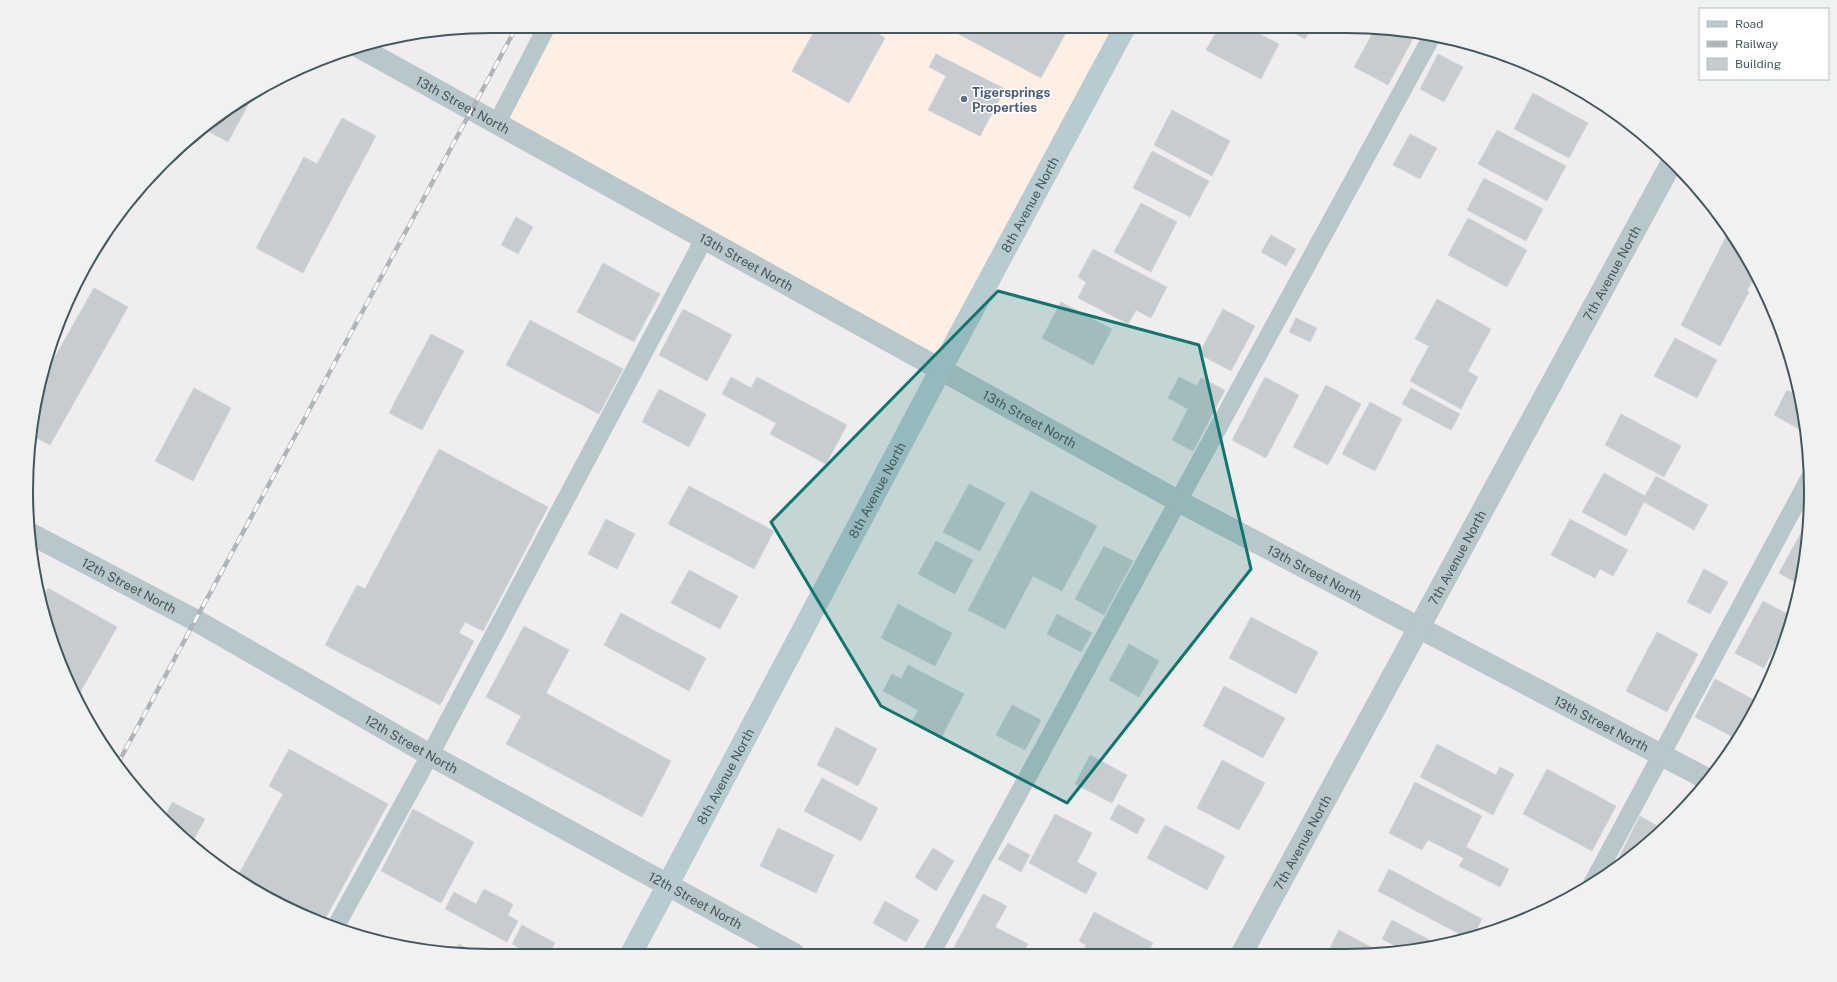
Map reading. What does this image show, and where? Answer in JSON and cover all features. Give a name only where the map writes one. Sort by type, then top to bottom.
[{"type":"street","name":"8th Avenue North","points":[[634,949],[940,371],[1122,33]]},
{"type":"street","name":"13th Street North","points":[[366,51],[940,371],[1178,501],[1703,777]]},
{"type":"street","name":"7th Avenue North","points":[[1244,949],[1670,167]]},
{"type":"street","name":"12th Street North","points":[[36,537],[195,620],[430,755],[785,949]]},
{"type":"lane","points":[[497,123],[543,33]]},
{"type":"lane","points":[[934,949],[1429,41]]},
{"type":"lane","points":[[338,923],[430,755],[704,239]]},
{"type":"lane","points":[[1598,874],[1804,488]]},
{"type":"highlighted area","points":[[998,291],[1199,345],[1251,569],[1067,803],[881,706],[771,522]]},
{"type":"shaded area","points":[[543,33],[1122,33],[940,371],[497,123]]},
{"type":"building","points":[[813,33],[877,33],[885,38],[849,103],[792,71]]},
{"type":"building","points":[[957,33],[1066,33],[1041,78]]},
{"type":"building","points":[[1216,33],[1258,33],[1279,44],[1261,79],[1206,50]]},
{"type":"building","points":[[1294,33],[1308,33],[1305,39]]},
{"type":"building","points":[[1372,34],[1413,38],[1388,85],[1354,67]]},
{"type":"building","points":[[936,54],[1005,89],[980,136],[928,110],[946,76],[929,67]]},
{"type":"building","points":[[1438,54],[1463,67],[1444,102],[1420,89]]},
{"type":"building","points":[[1533,93],[1588,123],[1569,158],[1514,129]]},
{"type":"building","points":[[250,102],[228,142],[208,131]]},
{"type":"building","points":[[1172,110],[1230,141],[1212,176],[1154,145]]},
{"type":"building","points":[[342,118],[376,136],[303,273],[256,248],[304,157],[317,164]]},
{"type":"building","points":[[1497,130],[1566,166],[1547,201],[1478,164]]},
{"type":"building","points":[[1410,134],[1437,148],[1420,179],[1393,165]]},
{"type":"building","points":[[1152,151],[1209,181],[1190,217],[1133,188]]},
{"type":"building","points":[[1484,178],[1543,209],[1526,241],[1467,210]]},
{"type":"building","points":[[1141,203],[1177,222],[1151,272],[1114,252]]},
{"type":"building","points":[[516,217],[533,227],[518,254],[501,245]]},
{"type":"building","points":[[1468,218],[1527,250],[1507,287],[1448,255]]},
{"type":"building","points":[[1271,235],[1296,249],[1286,266],[1261,252]]},
{"type":"building","points":[[1726,236],[1753,280],[1747,291],[1749,292],[1720,346],[1681,325]]},
{"type":"building","points":[[1093,249],[1167,287],[1151,318],[1136,310],[1128,324],[1078,298],[1086,282],[1078,277]]},
{"type":"building","points":[[603,263],[660,294],[634,342],[577,312]]},
{"type":"building","points":[[94,288],[128,307],[50,445],[36,438],[42,402],[52,363]]},
{"type":"building","points":[[1437,299],[1491,329],[1468,371],[1478,377],[1461,409],[1410,381],[1429,346],[1415,339]]},
{"type":"building","points":[[1061,302],[1112,329],[1093,365],[1042,338]]},
{"type":"building","points":[[683,309],[732,335],[707,381],[659,355]]},
{"type":"building","points":[[1223,309],[1255,326],[1231,371],[1199,354]]},
{"type":"building","points":[[1296,318],[1317,328],[1310,342],[1289,332]]},
{"type":"building","points":[[530,320],[623,369],[599,414],[506,365]]},
{"type":"building","points":[[431,334],[464,351],[422,430],[389,413]]},
{"type":"building","points":[[1675,338],[1717,360],[1697,398],[1654,376]]},
{"type":"building","points":[[731,377],[751,388],[757,377],[847,425],[826,464],[770,434],[776,423],[722,394]]},
{"type":"building","points":[[1179,377],[1197,386],[1201,378],[1225,390],[1193,451],[1172,440],[1188,409],[1168,398]]},
{"type":"building","points":[[1265,377],[1299,395],[1266,458],[1232,440]]},
{"type":"building","points":[[1326,385],[1361,404],[1328,465],[1293,447]]},
{"type":"building","points":[[194,388],[231,408],[193,481],[155,461]]},
{"type":"building","points":[[1411,388],[1460,414],[1451,430],[1402,404]]},
{"type":"building","points":[[659,389],[706,414],[689,447],[642,422]]},
{"type":"building","points":[[1787,390],[1793,393],[1800,429],[1774,415]]},
{"type":"building","points":[[1370,402],[1402,419],[1375,471],[1342,454]]},
{"type":"building","points":[[1621,414],[1681,446],[1664,477],[1605,445]]},
{"type":"building","points":[[439,449],[548,507],[483,631],[465,622],[459,633],[474,641],[440,705],[325,645],[357,585],[365,589]]},
{"type":"building","points":[[1604,473],[1645,496],[1656,476],[1708,505],[1694,530],[1644,502],[1626,536],[1582,512]]},
{"type":"building","points":[[969,484],[1005,503],[980,551],[943,532]]},
{"type":"building","points":[[689,486],[774,531],[754,569],[668,524]]},
{"type":"building","points":[[1031,491],[1097,526],[1062,591],[1033,576],[1005,629],[968,610]]},
{"type":"building","points":[[606,519],[635,534],[617,569],[588,554]]},
{"type":"building","points":[[1570,519],[1628,550],[1613,576],[1600,569],[1595,578],[1551,555]]},
{"type":"building","points":[[1802,531],[1795,582],[1779,573]]},
{"type":"building","points":[[936,541],[973,560],[955,594],[918,574]]},
{"type":"building","points":[[1104,546],[1133,561],[1104,615],[1075,599]]},
{"type":"building","points":[[1704,569],[1728,582],[1710,614],[1687,602]]},
{"type":"building","points":[[689,570],[738,596],[720,629],[671,603]]},
{"type":"building","points":[[48,588],[117,627],[80,693],[57,638],[45,593]]},
{"type":"building","points":[[1763,601],[1787,614],[1781,636],[1764,668],[1735,653]]},
{"type":"building","points":[[898,604],[952,633],[935,666],[881,638]]},
{"type":"building","points":[[621,613],[706,658],[689,691],[604,645]]},
{"type":"building","points":[[1057,614],[1092,633],[1081,652],[1047,634]]},
{"type":"building","points":[[1251,617],[1318,652],[1296,694],[1229,658]]},
{"type":"building","points":[[524,626],[569,650],[546,693],[671,761],[642,817],[506,744],[521,716],[486,697]]},
{"type":"building","points":[[1657,632],[1698,654],[1667,712],[1626,691]]},
{"type":"building","points":[[1129,644],[1159,661],[1139,697],[1109,680]]},
{"type":"building","points":[[908,665],[964,694],[941,738],[912,722],[918,710],[883,691],[892,674],[901,679]]},
{"type":"building","points":[[1715,679],[1754,700],[1732,737],[1695,717]]},
{"type":"building","points":[[1224,686],[1285,718],[1263,758],[1203,726]]},
{"type":"building","points":[[1012,705],[1041,720],[1025,750],[996,735]]},
{"type":"building","points":[[836,727],[877,749],[858,786],[817,765]]},
{"type":"building","points":[[1437,744],[1496,775],[1500,767],[1514,774],[1493,815],[1420,777]]},
{"type":"building","points":[[289,749],[388,804],[326,918],[288,902],[239,873],[283,794],[269,786]]},
{"type":"building","points":[[1090,755],[1127,775],[1112,803],[1075,784]]},
{"type":"building","points":[[1222,760],[1265,783],[1239,830],[1197,808]]},
{"type":"building","points":[[1547,769],[1616,806],[1592,851],[1523,814]]},
{"type":"building","points":[[822,778],[878,808],[861,841],[804,811]]},
{"type":"building","points":[[1415,782],[1482,816],[1466,847],[1509,869],[1500,887],[1459,866],[1464,858],[1428,840],[1422,850],[1389,833]]},
{"type":"building","points":[[172,802],[205,819],[194,839],[166,814]]},
{"type":"building","points":[[1118,804],[1145,819],[1137,834],[1110,819]]},
{"type":"building","points":[[413,809],[474,842],[441,903],[381,871]]},
{"type":"building","points":[[1055,814],[1092,833],[1077,862],[1097,873],[1086,894],[1029,863]]},
{"type":"building","points":[[1640,816],[1658,826],[1648,835],[1618,859]]},
{"type":"building","points":[[1165,825],[1225,856],[1207,890],[1147,858]]},
{"type":"building","points":[[778,828],[834,855],[816,893],[760,866]]},
{"type":"building","points":[[1008,843],[1030,855],[1021,872],[998,859]]},
{"type":"building","points":[[933,848],[954,861],[936,891],[915,877]]},
{"type":"building","points":[[1389,869],[1482,919],[1476,930],[1460,934],[1378,891]]},
{"type":"building","points":[[484,889],[513,904],[508,915],[518,921],[507,942],[445,909],[454,892],[476,904]]},
{"type":"building","points":[[983,894],[1007,906],[995,927],[1028,944],[1025,949],[953,949]]},
{"type":"building","points":[[885,901],[919,920],[906,942],[873,923]]},
{"type":"building","points":[[1094,912],[1153,943],[1150,949],[1084,949],[1086,945],[1079,941]]},
{"type":"building","points":[[1392,920],[1431,941],[1396,946],[1382,939]]},
{"type":"building","points":[[522,925],[555,943],[552,949],[521,949],[512,944]]},
{"type":"building","points":[[1339,930],[1373,948],[1346,949],[1330,949]]},
{"type":"building","points":[[459,944],[467,948],[461,948],[457,948]]},
{"type":"railway","points":[[120,759],[513,33]]},
{"type":"place","name":"Tigersprings Properties","points":[[964,99]]}]
